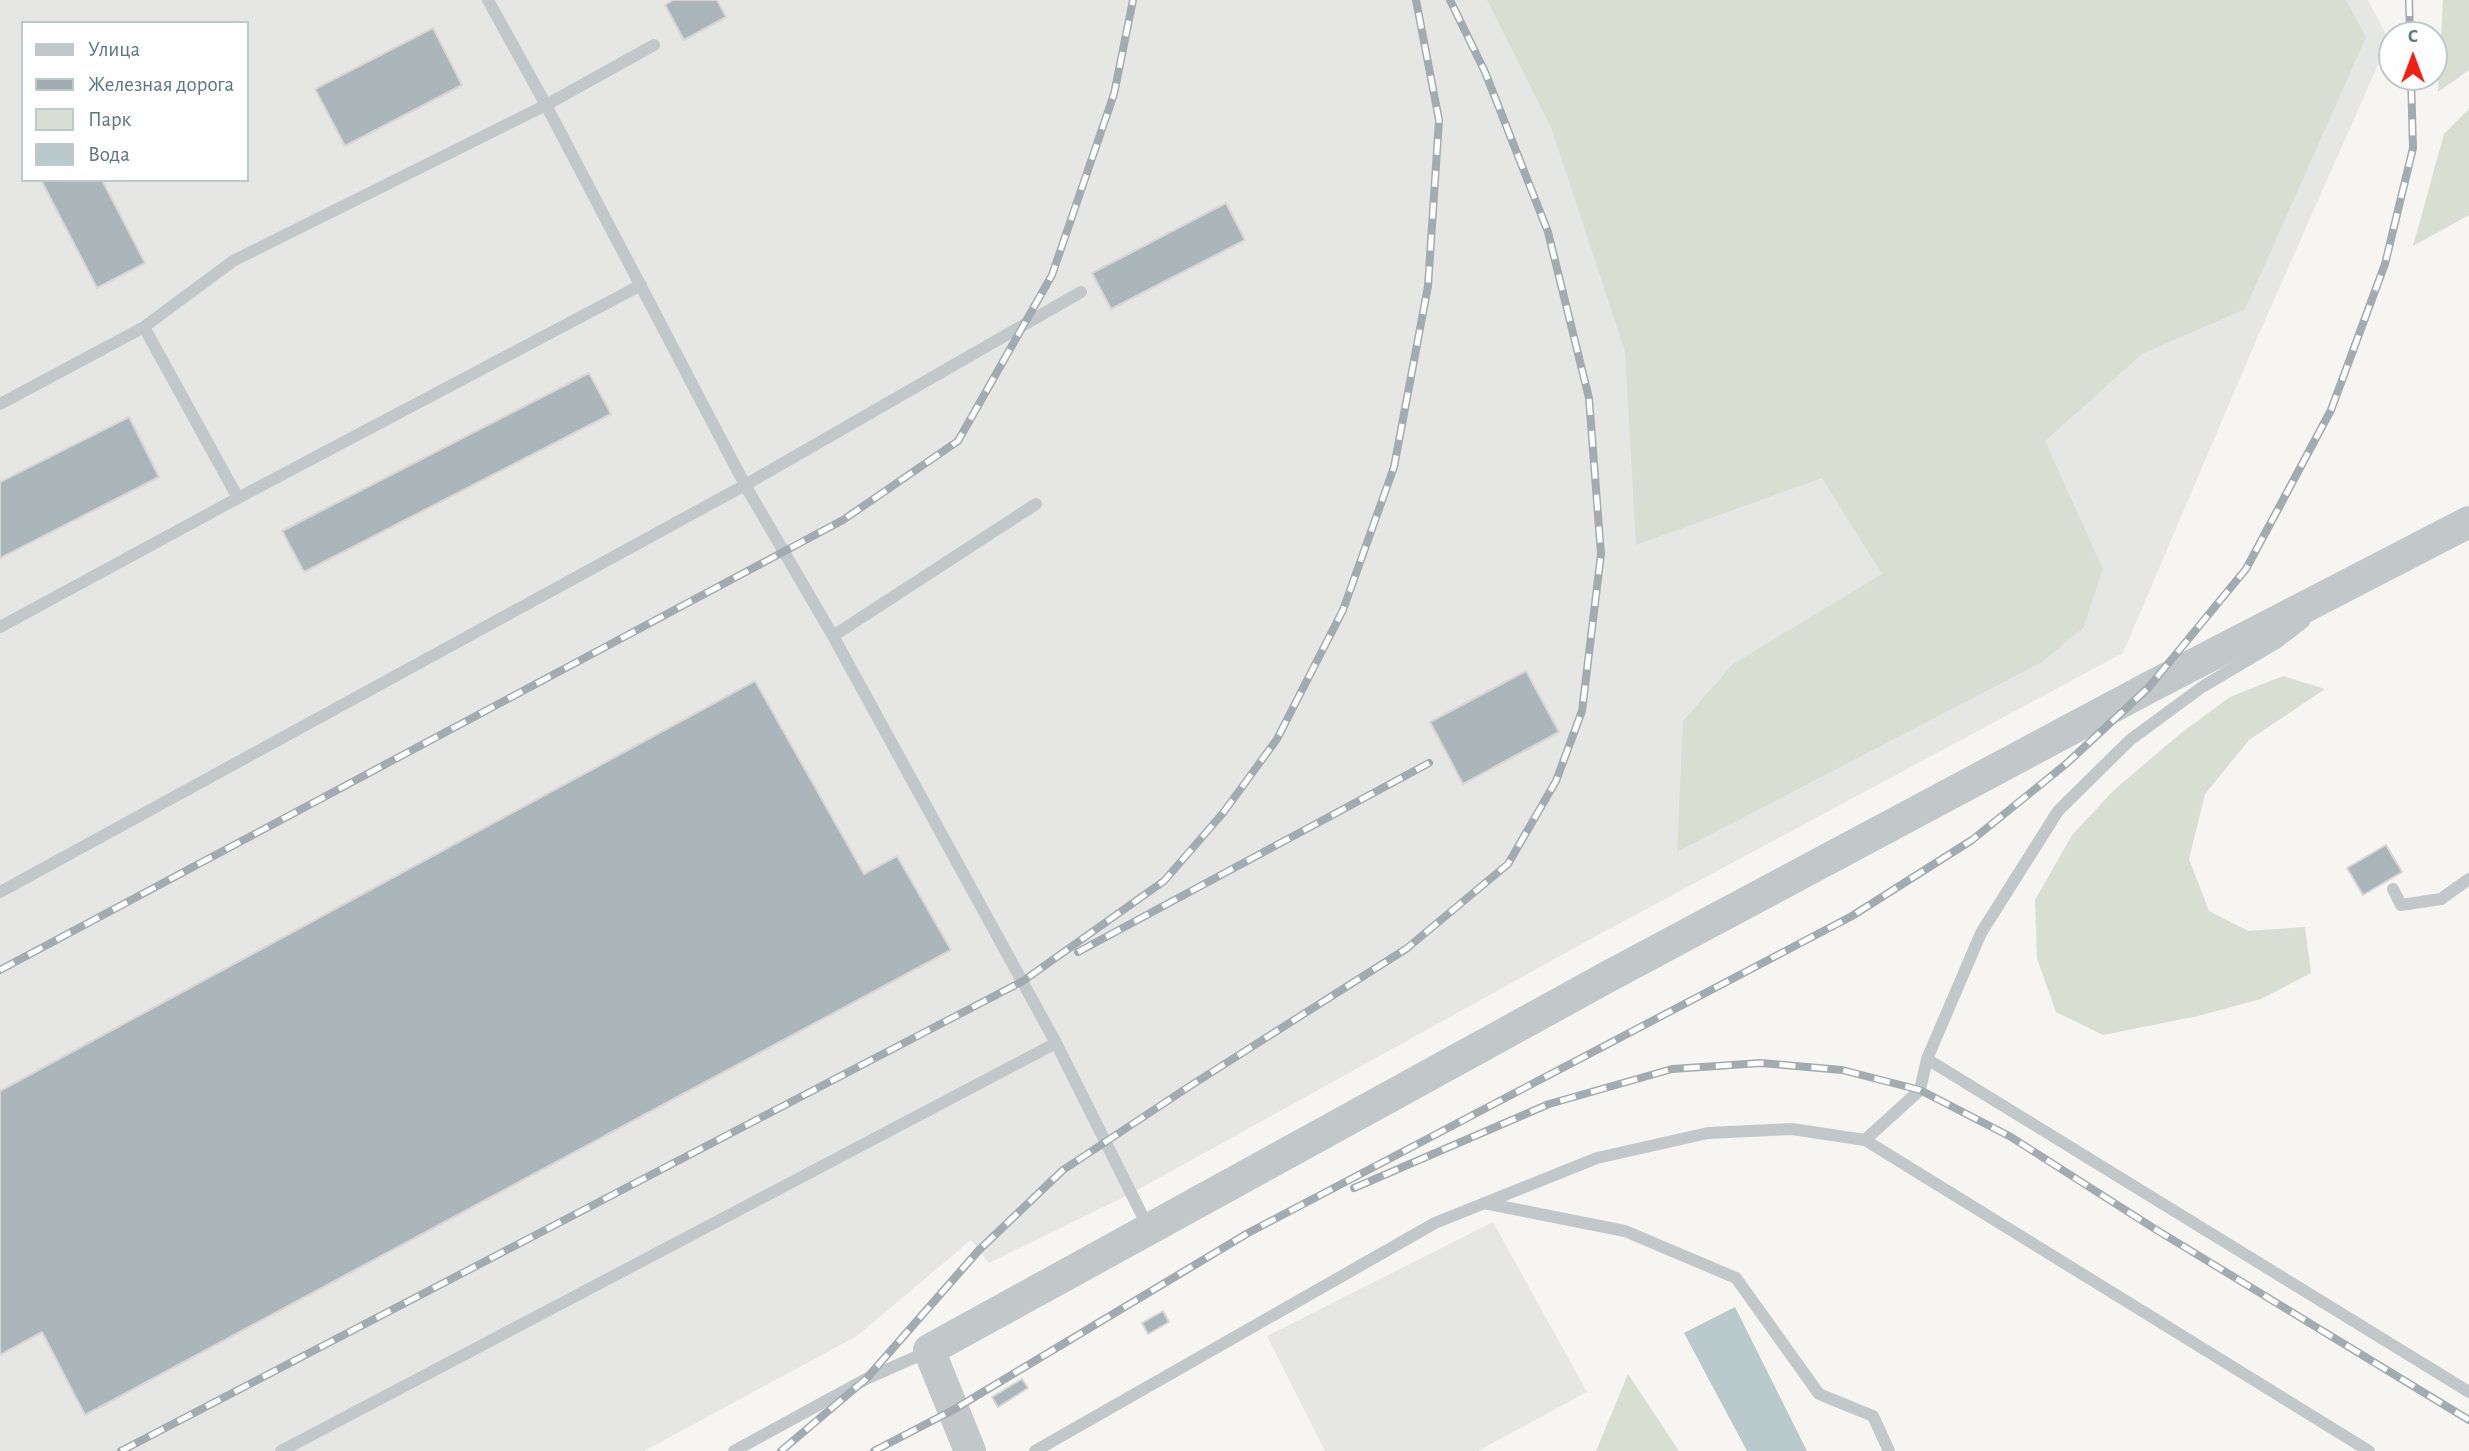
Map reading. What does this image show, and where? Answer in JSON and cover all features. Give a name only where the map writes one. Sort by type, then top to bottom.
[{"type":"street","points":[[970,1451],[929,1350],[1635,961],[2148,688],[2469,522]]},
{"type":"lane","points":[[488,0],[745,485],[833,636],[1056,1043],[1149,1230]]},
{"type":"lane","points":[[0,404],[144,327],[233,261],[546,105],[654,45]]},
{"type":"lane","points":[[0,627],[641,285]]},
{"type":"lane","points":[[0,892],[745,485],[1081,292]]},
{"type":"lane","points":[[144,327],[238,498]]},
{"type":"lane","points":[[833,636],[1036,504]]},
{"type":"lane","points":[[1865,1140],[1920,1090],[1927,1059],[1981,933],[2058,811],[2130,740],[2202,687],[2278,642],[2366,575]]},
{"type":"lane","points":[[2393,889],[2401,905],[2441,899],[2469,879]]},
{"type":"lane","points":[[281,1451],[1056,1043]]},
{"type":"lane","points":[[1927,1059],[2469,1392]]},
{"type":"lane","points":[[1035,1451],[1435,1223],[1597,1158],[1708,1133],[1792,1129],[1865,1140],[2369,1451]]},
{"type":"lane","points":[[1484,1203],[1625,1231],[1736,1278],[1819,1394],[1873,1416],[1889,1451]]},
{"type":"lane","points":[[734,1451],[866,1379],[929,1350]]},
{"type":"shaded area","points":[[0,0],[2368,0],[2379,21],[2378,65],[2258,336],[2123,653],[1598,935],[1132,1193],[989,1263],[971,1240],[857,1336],[644,1451],[0,1451]]},
{"type":"shaded area","points":[[1493,1222],[1587,1392],[1478,1451],[1325,1451],[1267,1336]]},
{"type":"green space","points":[[1487,0],[2346,0],[2366,37],[2245,309],[2142,354],[2045,441],[2103,569],[2084,627],[2042,662],[1677,852],[1683,721],[1733,664],[1882,574],[1822,478],[1636,545],[1625,351],[1551,127]]},
{"type":"green space","points":[[2443,0],[2469,0],[2469,70],[2448,85],[2448,21],[2442,21]]},
{"type":"green space","points":[[2469,109],[2469,215],[2413,246],[2444,134]]},
{"type":"green space","points":[[2283,676],[2325,689],[2249,740],[2205,794],[2189,859],[2209,911],[2248,931],[2305,927],[2311,973],[2261,999],[2198,1016],[2103,1035],[2056,1012],[2037,959],[2035,900],[2072,835],[2114,790],[2181,733],[2230,697]]},
{"type":"green space","points":[[1628,1374],[1679,1451],[1596,1451]]},
{"type":"water","points":[[1735,1307],[1807,1451],[1747,1451],[1684,1333]]},
{"type":"building","points":[[673,0],[717,0],[726,17],[684,40],[665,5]]},
{"type":"building","points":[[433,28],[462,85],[345,146],[315,89]]},
{"type":"building","points":[[42,182],[103,182],[145,263],[97,288]]},
{"type":"building","points":[[1226,203],[1245,240],[1111,309],[1092,273]]},
{"type":"building","points":[[589,373],[611,414],[304,572],[282,531]]},
{"type":"building","points":[[129,417],[159,477],[0,558],[0,482]]},
{"type":"building","points":[[1526,671],[1559,732],[1463,784],[1430,722]]},
{"type":"building","points":[[755,681],[864,874],[897,856],[951,950],[85,1415],[42,1332],[0,1355],[0,1091]]},
{"type":"building","points":[[2386,845],[2402,872],[2363,895],[2347,868]]},
{"type":"building","points":[[1163,1311],[1169,1322],[1148,1334],[1142,1323]]},
{"type":"building","points":[[1022,1379],[1028,1388],[998,1407],[992,1397]]},
{"type":"railway","points":[[0,970],[843,520],[958,441],[1052,275],[1114,94],[1133,0]]},
{"type":"railway","points":[[121,1451],[1023,981],[1164,881],[1223,813],[1277,739],[1343,610],[1394,467],[1428,286],[1439,120],[1416,0]]},
{"type":"railway","points":[[781,1451],[866,1379],[979,1250],[1063,1170],[1406,949],[1508,864],[1556,781],[1582,711],[1601,554],[1589,398],[1548,232],[1485,72],[1450,0]]},
{"type":"railway","points":[[2409,0],[2410,21]]},
{"type":"railway","points":[[874,1451],[953,1410],[1248,1233],[1852,916],[1972,840],[2066,764],[2148,688],[2246,569],[2331,410],[2385,264],[2413,148],[2411,91]]},
{"type":"railway","points":[[1078,952],[1429,763]]},
{"type":"railway","points":[[1354,1188],[1549,1104],[1672,1069],[1761,1063],[1842,1070],[1920,1090],[2011,1137],[2155,1229],[2469,1420]]}]
